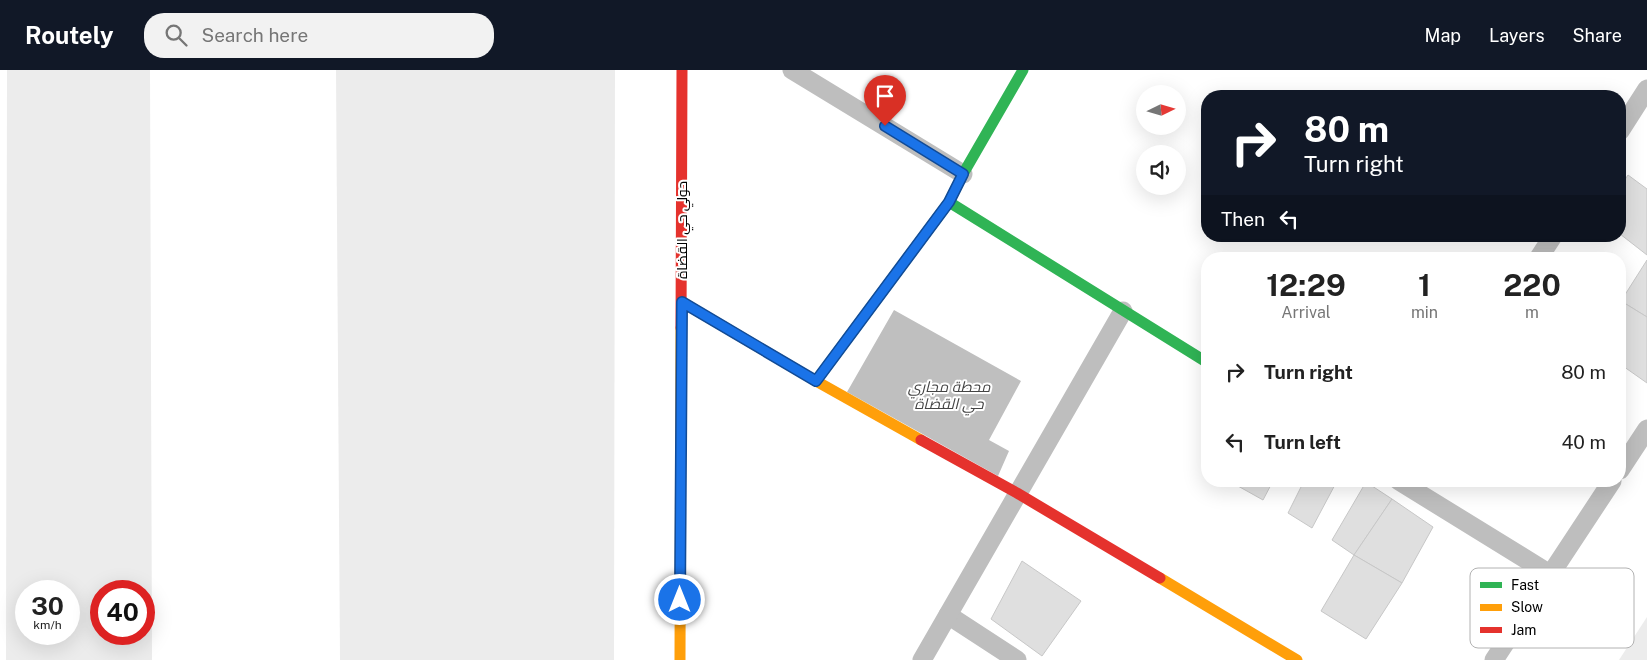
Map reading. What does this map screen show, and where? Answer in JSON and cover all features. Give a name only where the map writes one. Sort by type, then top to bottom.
[{"type":"street","name":"حولي حي القضاة","points":[[680,660],[682,70]]},
{"type":"street","points":[[792,70],[963,174]]},
{"type":"street","points":[[816,381],[949,202],[1023,70]]},
{"type":"street","points":[[1626,122],[1647,90]]},
{"type":"street","points":[[949,202],[1201,359]]},
{"type":"street","points":[[682,302],[816,381],[1016,494],[1297,660]]},
{"type":"street","points":[[922,660],[1122,311]]},
{"type":"street","points":[[1626,461],[1647,429]]},
{"type":"street","points":[[1409,487],[1540,568]]},
{"type":"street","points":[[1554,568],[1608,487]]},
{"type":"street","points":[[948,615],[1018,660]]},
{"type":"street","points":[[1494,660],[1502,648]]},
{"type":"shaded area","points":[[7,70],[150,70],[152,580],[90,580],[90,645],[152,645],[152,660],[6,660]]},
{"type":"shaded area","points":[[336,70],[615,70],[614,660],[340,660]]},
{"type":"shaded area","points":[[1647,617],[1647,660],[1619,660],[1627,648],[1634,648],[1634,637]]},
{"type":"water","name":"محطة مجاري حي القضاة","points":[[894,310],[1021,381],[989,440],[1009,451],[998,476],[847,392]]},
{"type":"building","points":[[1628,175],[1647,189],[1647,255],[1626,239],[1626,178]]},
{"type":"building","points":[[1647,260],[1647,317],[1626,304],[1626,293]]},
{"type":"building","points":[[1626,304],[1647,317],[1647,383],[1626,368]]},
{"type":"building","points":[[1240,487],[1270,487],[1263,500]]},
{"type":"building","points":[[1301,487],[1334,487],[1312,528],[1288,513]]},
{"type":"building","points":[[1363,487],[1374,487],[1392,499],[1354,555],[1332,540]]},
{"type":"building","points":[[1392,499],[1433,527],[1402,583],[1354,555]]},
{"type":"building","points":[[1354,555],[1402,583],[1366,639],[1321,611]]},
{"type":"building","points":[[1022,561],[1081,601],[1042,656],[991,619]]},
{"type":"traffic: fast","points":[[816,381],[949,202],[1023,70]]},
{"type":"traffic: fast","points":[[949,202],[1201,359]]},
{"type":"traffic: slow","points":[[682,302],[921,440]]},
{"type":"traffic: slow","points":[[680,660],[681,328]]},
{"type":"traffic: slow","points":[[1160,578],[1297,660]]},
{"type":"traffic: jam","points":[[681,328],[682,70]]},
{"type":"traffic: jam","points":[[921,440],[1017,493],[1160,578]]},
{"type":"route","points":[[680,600],[682,302],[816,381],[949,202],[963,174],[885,126]]}]
